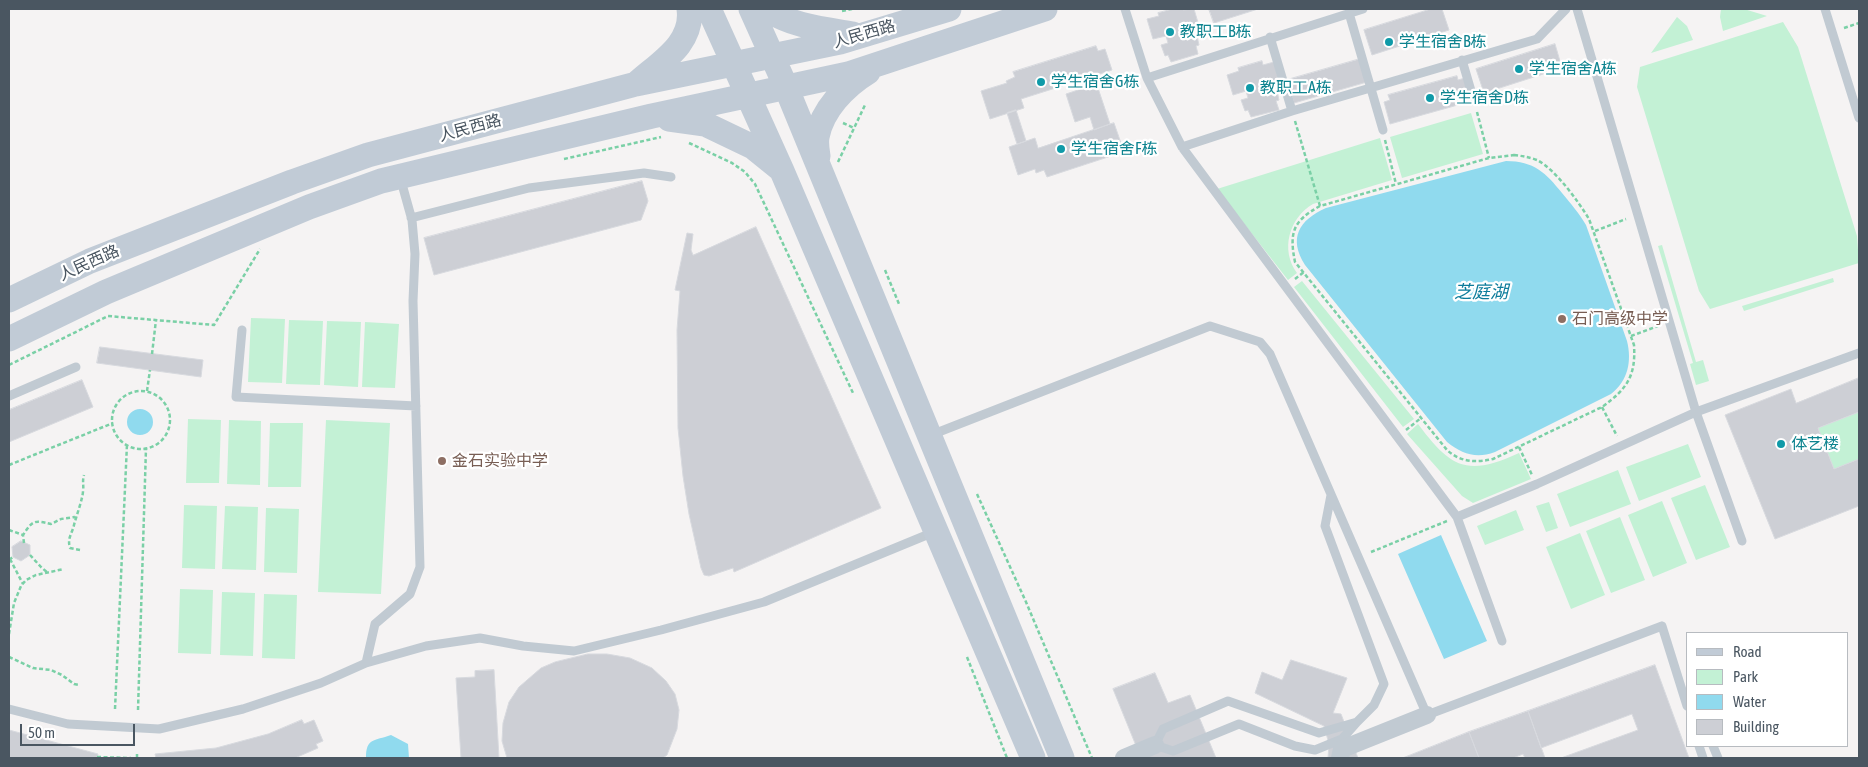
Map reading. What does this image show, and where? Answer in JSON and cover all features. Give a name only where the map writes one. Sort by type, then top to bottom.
[{"type":"main road","points":[[636,84],[679,46],[687,33],[690,17],[689,9]]},
{"type":"main road","points":[[709,9],[782,171],[1033,758]]},
{"type":"main road","points":[[751,9],[786,87],[828,164]]},
{"type":"main road","points":[[768,9],[774,14],[810,27],[860,36]]},
{"type":"main road","name":"人民西路","points":[[9,300],[90,261],[292,182],[368,155],[636,84],[860,36],[949,9]]},
{"type":"main road","points":[[9,339],[106,292],[309,207],[381,182],[652,116],[848,74],[1045,9]]},
{"type":"main road","points":[[886,61],[861,76],[846,89],[829,108],[816,139],[828,164],[929,436],[1062,758]]},
{"type":"main road","points":[[652,116],[705,124],[753,146],[782,171]]},
{"type":"street","points":[[1340,758],[1342,749],[1427,715]]},
{"type":"street","points":[[1124,758],[1155,745]]},
{"type":"lane","points":[[1125,9],[1147,78],[1182,147],[1457,516],[1502,641]]},
{"type":"lane","points":[[1147,78],[1270,37],[1363,9]]},
{"type":"lane","points":[[1182,147],[1292,111],[1372,89],[1537,38],[1566,9]]},
{"type":"lane","points":[[1577,9],[1696,412],[1742,541]]},
{"type":"lane","points":[[1825,9],[1859,118]]},
{"type":"lane","points":[[1349,13],[1383,130]]},
{"type":"lane","points":[[1270,37],[1292,111]]},
{"type":"lane","points":[[1462,60],[1474,101]]},
{"type":"lane","points":[[412,218],[529,188],[644,173],[671,177]]},
{"type":"lane","points":[[366,663],[375,624],[410,594],[420,567],[413,301],[415,254],[412,218],[400,177]]},
{"type":"lane","points":[[929,436],[1210,326],[1260,342],[1270,354],[1427,715],[1662,626]]},
{"type":"lane","points":[[242,330],[236,397],[416,406]]},
{"type":"lane","points":[[1457,516],[1537,484],[1696,412],[1859,353]]},
{"type":"lane","points":[[9,396],[76,367]]},
{"type":"lane","points":[[1331,495],[1325,526],[1384,684],[1374,706],[1356,722],[1342,739],[1315,750],[1295,746],[1240,724],[1173,751],[1155,745],[1163,729],[1228,701],[1319,733],[1356,722]]},
{"type":"lane","points":[[9,709],[68,724],[159,730],[243,709],[322,683],[366,663],[426,646],[480,638],[523,646],[574,651],[651,633],[764,602],[936,531]]},
{"type":"lane","points":[[1662,626],[1686,683]]},
{"type":"lane","points":[[1662,626],[1686,703]]},
{"type":"path","points":[[1832,32],[1859,23]]},
{"type":"path","points":[[1474,101],[1489,158]]},
{"type":"path","points":[[828,164],[865,104]]},
{"type":"path","points":[[1292,111],[1320,206]]},
{"type":"path","points":[[1383,130],[1396,184]]},
{"type":"path","points":[[1514,155],[1526,156],[1538,161],[1551,171],[1582,208],[1595,231],[1634,345],[1635,363],[1629,382],[1617,396],[1602,406],[1493,459],[1480,462],[1454,457],[1295,262],[1292,245],[1295,228],[1305,214],[1320,206],[1396,184],[1489,158],[1514,155]]},
{"type":"path","points":[[717,157],[732,163],[745,172],[755,184],[854,394]]},
{"type":"path","points":[[1595,231],[1638,215]]},
{"type":"path","points":[[9,364],[108,316],[214,325],[261,248]]},
{"type":"path","points":[[884,269],[899,305]]},
{"type":"path","points":[[152,354],[156,320]]},
{"type":"path","points":[[1631,336],[1670,322]]},
{"type":"path","points":[[147,391],[150,370]]},
{"type":"path","points":[[147,391],[156,395],[169,410],[168,430],[163,438],[146,448],[136,448],[120,439],[113,423],[113,414],[122,398],[129,393],[147,391]]},
{"type":"path","points":[[1602,406],[1622,446]]},
{"type":"path","points":[[1398,436],[1421,418]]},
{"type":"path","points":[[9,465],[113,423]]},
{"type":"path","points":[[114,709],[127,444]]},
{"type":"path","points":[[1519,447],[1537,484]]},
{"type":"path","points":[[138,710],[146,448]]},
{"type":"path","points":[[80,550],[70,548],[68,542],[74,527],[83,491],[82,483],[84,476]]},
{"type":"path","points":[[974,488],[1026,602],[1092,758]]},
{"type":"path","points":[[1371,552],[1457,516]]},
{"type":"path","points":[[24,542],[23,535],[32,523],[39,521],[50,524],[61,519],[75,517]]},
{"type":"path","points":[[9,530],[23,535]]},
{"type":"path","points":[[30,556],[40,567],[50,573]]},
{"type":"path","points":[[11,559],[24,584]]},
{"type":"path","points":[[9,634],[17,593],[24,584],[36,576],[64,569]]},
{"type":"path","points":[[964,651],[1007,758]]},
{"type":"path","points":[[9,657],[33,668],[51,670],[74,684],[80,685]]},
{"type":"path","points":[[97,758],[112,756],[129,758]]},
{"type":"green space","points":[[1721,9],[1744,9],[1767,16],[1723,31],[1720,17]]},
{"type":"green space","points":[[1677,17],[1687,26],[1693,40],[1651,53]]},
{"type":"green space","points":[[1783,22],[1798,47],[1857,236],[1859,263],[1710,309],[1699,291],[1637,87],[1640,67]]},
{"type":"green space","points":[[1471,113],[1483,154],[1402,178],[1390,137]]},
{"type":"green space","points":[[1380,138],[1392,180],[1313,204],[1305,210],[1298,217],[1290,235],[1289,254],[1297,273],[1288,280],[1217,189]]},
{"type":"green space","points":[[1662,245],[1696,362],[1703,360],[1709,381],[1696,385],[1690,364],[1693,363],[1658,246]]},
{"type":"green space","points":[[1833,278],[1834,282],[1744,311],[1742,306]]},
{"type":"green space","points":[[1302,281],[1414,419],[1403,427],[1294,287]]},
{"type":"green space","points":[[251,318],[285,319],[282,383],[248,382]]},
{"type":"green space","points":[[289,320],[323,321],[320,385],[286,384]]},
{"type":"green space","points":[[327,321],[361,322],[358,387],[324,385]]},
{"type":"green space","points":[[365,322],[399,324],[395,388],[362,387]]},
{"type":"green space","points":[[1859,412],[1859,459],[1834,469],[1818,428]]},
{"type":"green space","points":[[188,419],[221,420],[219,483],[186,483]]},
{"type":"green space","points":[[229,420],[261,421],[260,485],[227,484]]},
{"type":"green space","points":[[326,420],[390,423],[381,594],[318,592]]},
{"type":"green space","points":[[270,423],[303,423],[301,487],[268,487]]},
{"type":"green space","points":[[1418,424],[1440,450],[1461,464],[1473,466],[1486,465],[1519,453],[1531,479],[1473,503],[1462,496],[1407,434]]},
{"type":"green space","points":[[1688,444],[1701,477],[1639,501],[1626,467]]},
{"type":"green space","points":[[1618,470],[1631,504],[1570,527],[1557,494]]},
{"type":"green space","points":[[1705,485],[1730,547],[1696,560],[1671,498]]},
{"type":"green space","points":[[1662,501],[1687,563],[1653,577],[1628,515]]},
{"type":"green space","points":[[1549,502],[1558,528],[1546,532],[1536,506]]},
{"type":"green space","points":[[184,505],[217,506],[215,569],[182,568]]},
{"type":"green space","points":[[225,506],[258,507],[256,570],[222,569]]},
{"type":"green space","points":[[266,508],[299,509],[297,573],[264,572]]},
{"type":"green space","points":[[1516,510],[1524,530],[1485,545],[1477,526]]},
{"type":"green space","points":[[1620,517],[1645,580],[1611,593],[1586,531]]},
{"type":"green space","points":[[1580,533],[1605,595],[1571,609],[1546,547]]},
{"type":"green space","points":[[180,589],[213,590],[211,654],[178,653]]},
{"type":"green space","points":[[222,592],[255,593],[253,656],[220,655]]},
{"type":"green space","points":[[264,594],[297,595],[295,659],[262,658]]},
{"type":"water","name":"芝庭湖","points":[[1506,161],[1524,163],[1545,174],[1581,216],[1586,225],[1627,341],[1629,363],[1625,377],[1611,394],[1495,452],[1475,455],[1458,450],[1447,442],[1305,265],[1297,246],[1297,238],[1303,224],[1326,208]]},
{"type":"water","points":[[140,409],[149,413],[153,422],[149,431],[140,435],[131,431],[127,422],[131,413]]},
{"type":"water","points":[[1441,535],[1487,641],[1444,659],[1398,554]]},
{"type":"water","points":[[391,735],[408,744],[409,758],[366,758],[366,752],[372,741]]},
{"type":"building","name":"教职工B栋","points":[[1173,9],[1194,9],[1199,26],[1188,29],[1190,37],[1197,36],[1199,45],[1196,46],[1198,54],[1171,62],[1168,55],[1165,56],[1161,45],[1168,43],[1166,36],[1153,39],[1147,19],[1159,16],[1158,13]]},
{"type":"building","points":[[1209,9],[1258,9],[1214,23]]},
{"type":"building","name":"学生宿舍B栋","points":[[1431,9],[1442,9],[1449,30],[1372,55],[1364,30]]},
{"type":"building","name":"学生宿舍A栋","points":[[1555,44],[1562,68],[1484,93],[1476,69]]},
{"type":"building","name":"学生宿舍G栋","points":[[1096,46],[1098,51],[1105,49],[1112,70],[1021,99],[1024,108],[990,119],[981,91],[1007,83],[1006,81],[1015,77],[1013,72]]},
{"type":"building","points":[[1360,59],[1367,82],[1294,103],[1287,80]]},
{"type":"building","name":"教职工A栋","points":[[1262,61],[1263,65],[1274,62],[1279,81],[1268,85],[1270,93],[1277,91],[1279,100],[1276,101],[1279,110],[1251,117],[1248,110],[1245,111],[1241,100],[1248,98],[1246,91],[1233,95],[1227,75],[1239,71],[1238,68]]},
{"type":"building","points":[[1094,76],[1110,124],[1094,130],[1090,117],[1075,122],[1066,94],[1081,89],[1078,81]]},
{"type":"building","name":"学生宿舍D栋","points":[[1457,76],[1458,80],[1465,78],[1472,101],[1390,124],[1384,102],[1390,100],[1388,95]]},
{"type":"building","points":[[1016,110],[1026,141],[1017,144],[1007,113]]},
{"type":"building","name":"学生宿舍F栋","points":[[1114,123],[1122,146],[1109,150],[1111,156],[1047,177],[1044,170],[1036,173],[1035,169],[1018,175],[1009,147],[1035,138],[1038,148]]},
{"type":"building","points":[[642,181],[648,201],[641,220],[434,275],[424,238]]},
{"type":"building","points":[[756,227],[881,508],[734,572],[733,568],[709,576],[704,575],[701,568],[683,476],[678,428],[677,330],[680,291],[675,290],[687,233],[693,234],[691,250],[693,255]]},
{"type":"building","points":[[100,347],[203,360],[201,377],[97,363]]},
{"type":"building","name":"体艺楼","points":[[1859,378],[1859,412],[1818,428],[1834,469],[1859,459],[1859,506],[1775,539],[1725,415],[1791,389],[1796,403]]},
{"type":"building","points":[[82,380],[93,407],[9,442],[9,410]]},
{"type":"building","points":[[21,541],[30,545],[30,555],[21,561],[13,557],[12,547]]},
{"type":"building","points":[[588,654],[607,654],[630,658],[652,668],[666,681],[675,694],[679,710],[677,729],[667,755],[663,758],[507,758],[502,741],[503,723],[509,702],[519,687],[541,668],[555,662]]},
{"type":"building","points":[[1291,660],[1347,678],[1333,713],[1341,714],[1358,758],[1328,758],[1329,744],[1324,726],[1255,693],[1262,672],[1282,680]]},
{"type":"building","points":[[1655,665],[1689,758],[1561,758],[1638,730],[1632,714],[1541,748],[1528,711]]},
{"type":"building","points":[[494,670],[499,758],[461,758],[456,678],[475,677],[475,671]]},
{"type":"building","points":[[1155,673],[1168,703],[1190,695],[1216,758],[1141,758],[1113,689]]},
{"type":"building","points":[[1528,711],[1545,758],[1525,758],[1523,754],[1513,758],[1479,758],[1469,732]]},
{"type":"building","points":[[302,720],[304,724],[314,720],[323,741],[316,744],[318,748],[295,758],[156,758],[155,754],[216,748],[268,734]]},
{"type":"building","points":[[9,730],[98,754],[97,758],[9,758]]},
{"type":"building","points":[[1469,732],[1479,758],[1403,758]]},
{"type":"place","name":"教职工B栋","points":[[1170,32]]},
{"type":"place","name":"学生宿舍B栋","points":[[1389,42]]},
{"type":"place","name":"学生宿舍A栋","points":[[1519,69]]},
{"type":"place","name":"学生宿舍G栋","points":[[1041,82]]},
{"type":"place","name":"教职工A栋","points":[[1250,88]]},
{"type":"place","name":"学生宿舍D栋","points":[[1430,98]]},
{"type":"place","name":"学生宿舍F栋","points":[[1061,149]]},
{"type":"place","name":"石门高级中学","points":[[1562,319]]},
{"type":"place","name":"体艺楼","points":[[1781,444]]},
{"type":"place","name":"金石实验中学","points":[[442,461]]}]
